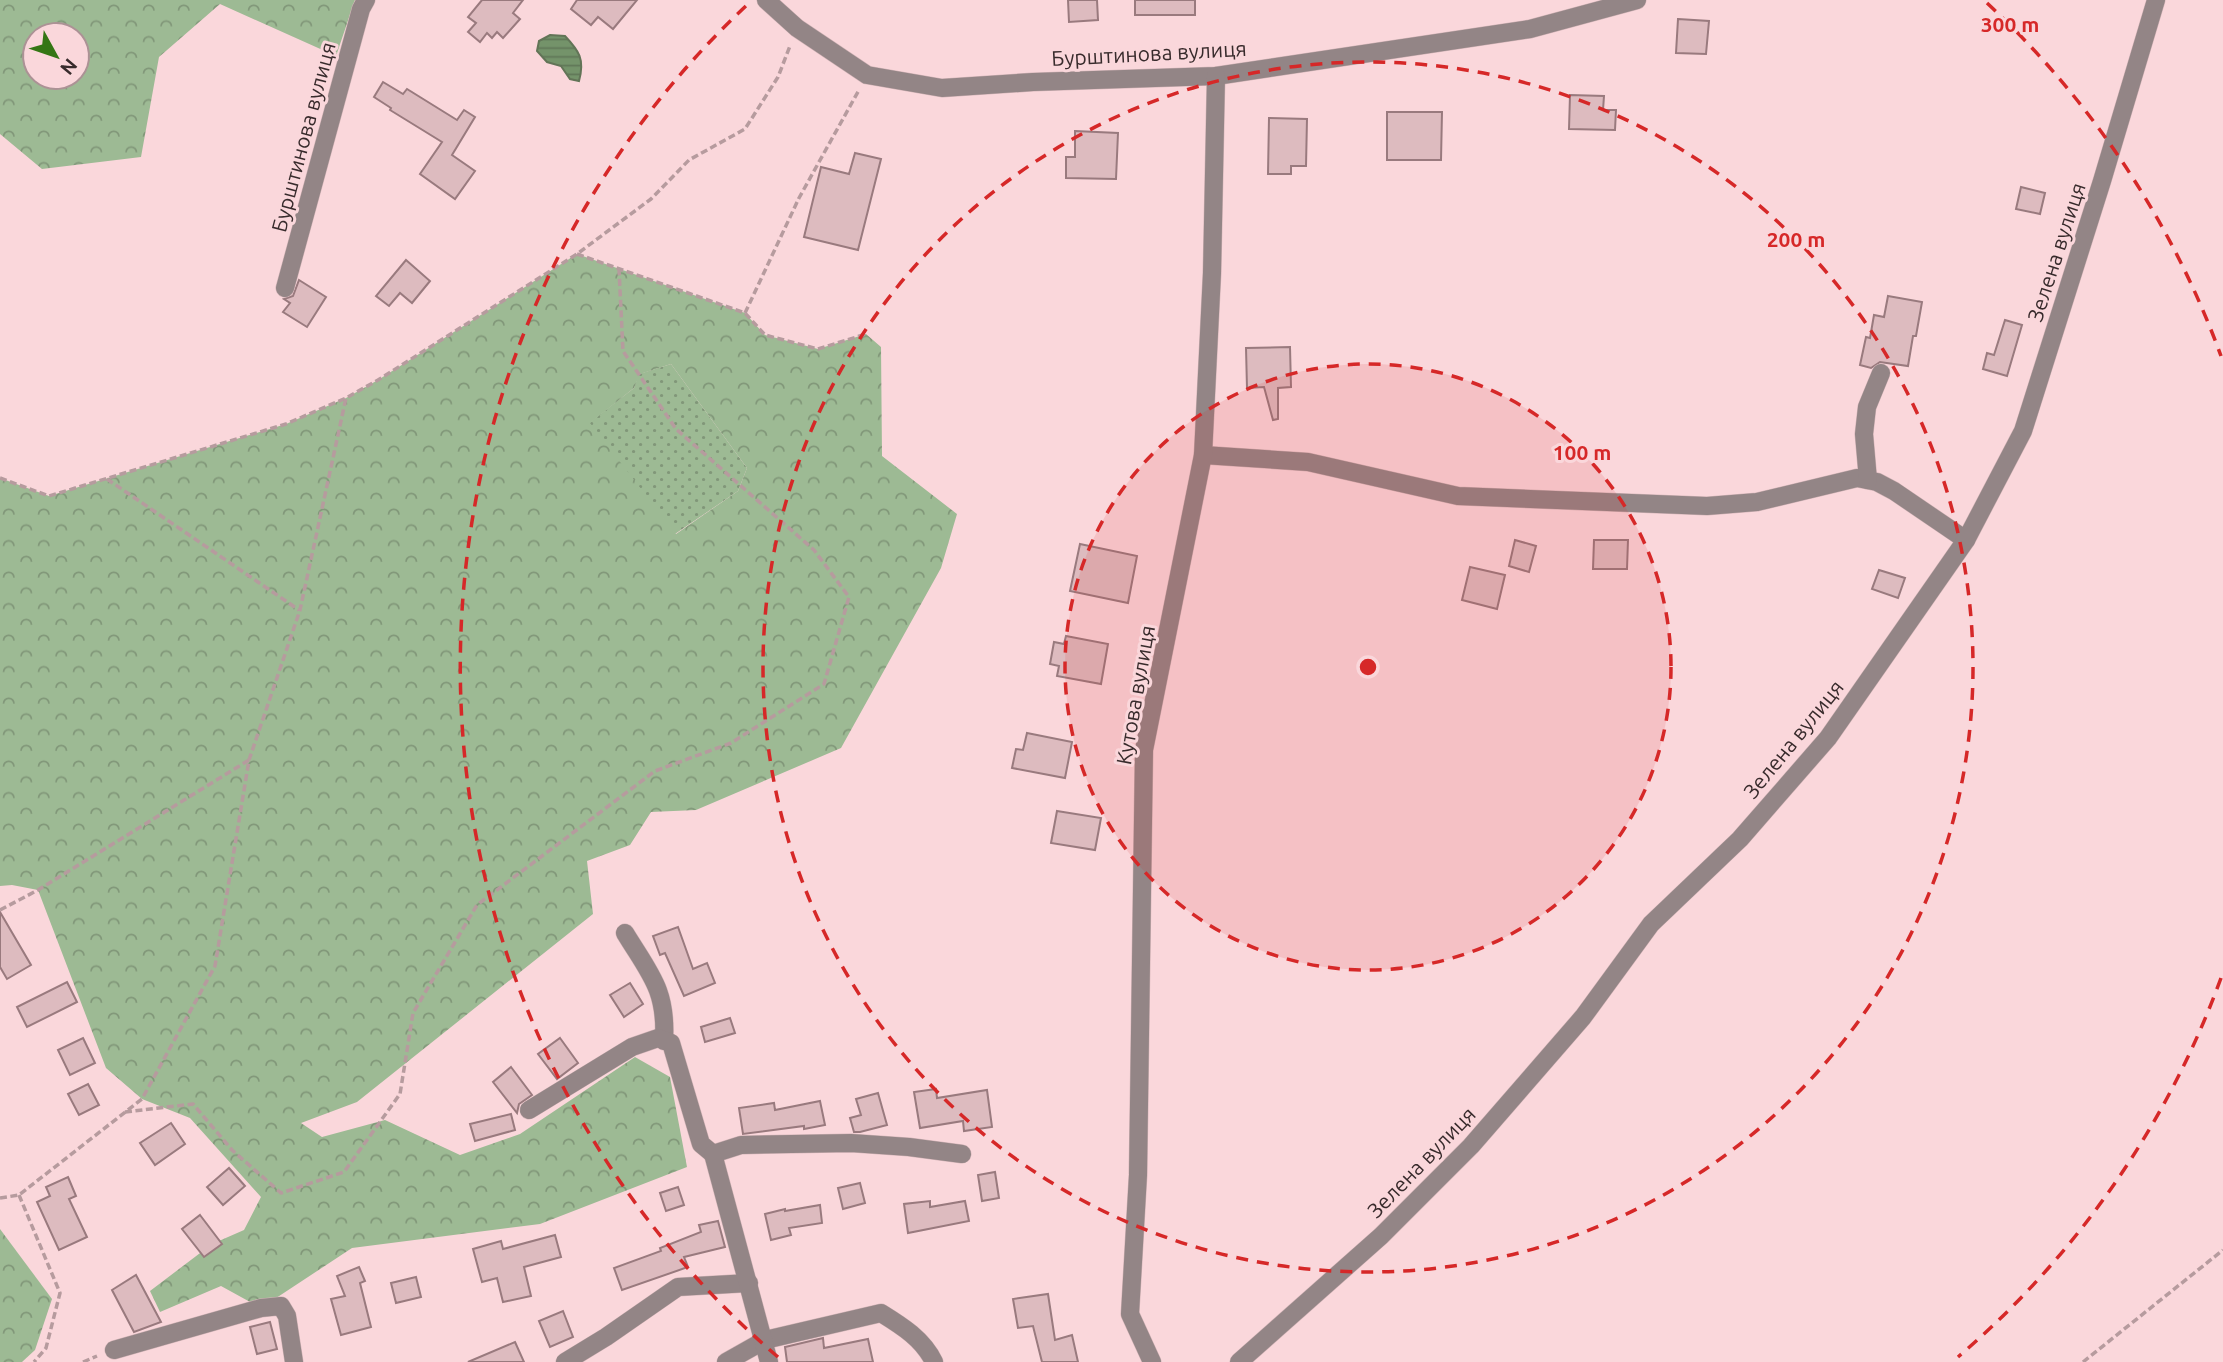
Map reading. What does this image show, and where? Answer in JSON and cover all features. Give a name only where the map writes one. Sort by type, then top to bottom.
[{"type":"street","name":"Бурштинова вулиця","points":[[285,288],[361,9],[366,0]]},
{"type":"street","name":"Бурштинова вулиця","points":[[766,0],[797,28],[867,75],[942,88],[1216,76],[1530,29],[1637,0]]},
{"type":"street","name":"Зелена вулиця","points":[[1239,1362],[1381,1236],[1471,1146],[1583,1017],[1651,924],[1740,839],[1828,738],[1966,540],[2023,431],[2156,0]]},
{"type":"street","name":"Кутова вулиця","points":[[1152,1362],[1130,1314],[1138,1175],[1144,750],[1203,455],[1212,273],[1216,76]]},
{"type":"street","points":[[1868,480],[1864,434],[1867,407],[1881,373]]},
{"type":"street","points":[[1203,455],[1308,462],[1458,496],[1707,506],[1757,502],[1857,478],[1894,491],[1966,540]]},
{"type":"street","points":[[625,933],[658,985],[665,1016],[664,1041]]},
{"type":"street","points":[[529,1110],[632,1046],[658,1038],[671,1043],[701,1144],[713,1154],[769,1362]]},
{"type":"street","points":[[713,1154],[741,1145],[851,1143],[962,1154]]},
{"type":"street","points":[[565,1362],[678,1287],[749,1283]]},
{"type":"street","points":[[114,1350],[261,1308],[281,1306],[287,1316],[294,1362]]},
{"type":"street","points":[[726,1362],[765,1340],[881,1312],[910,1331],[929,1352],[934,1362]]},
{"type":"path","points":[[0,478],[49,496],[286,424],[346,398],[378,380],[577,254],[651,199],[689,160],[745,129],[778,77],[797,28]]},
{"type":"path","points":[[745,313],[799,198],[867,75]]},
{"type":"path","points":[[577,254],[745,313],[765,335],[818,349],[866,334]]},
{"type":"path","points":[[125,1112],[193,1104],[232,1150],[281,1193],[344,1172],[400,1094],[413,1013],[477,905],[655,771],[731,743],[824,684],[849,597],[814,550],[676,429],[623,351],[619,269]]},
{"type":"path","points":[[0,1198],[19,1195],[142,1099],[215,966],[248,760],[300,610],[346,398]]},
{"type":"path","points":[[107,479],[300,610]]},
{"type":"path","points":[[0,911],[248,760]]},
{"type":"path","points":[[19,1195],[60,1293],[46,1348],[34,1362]]},
{"type":"path","points":[[2083,1362],[2223,1250]]},
{"type":"green space","points":[[0,0],[355,0],[336,56],[220,4],[159,57],[141,157],[42,169],[0,134]]},
{"type":"green space","points":[[577,254],[745,313],[765,335],[818,349],[866,334],[881,347],[882,456],[957,514],[941,568],[841,748],[696,810],[651,812],[630,845],[587,861],[593,914],[357,1102],[301,1123],[322,1137],[385,1120],[460,1155],[520,1134],[635,1057],[670,1077],[687,1167],[540,1224],[352,1248],[261,1308],[221,1286],[160,1312],[150,1291],[212,1244],[244,1230],[261,1197],[190,1118],[142,1099],[106,1068],[38,890],[12,885],[0,886],[0,478],[49,496],[286,424],[346,398]],"holes":[[[671,364],[747,468],[738,491],[676,534],[590,423],[634,388],[640,374]]]},
{"type":"green space","points":[[671,364],[747,468],[738,491],[675,534],[589,423],[634,388],[639,374]]},
{"type":"green space","points":[[0,1229],[52,1299],[35,1350],[22,1362],[0,1362]]},
{"type":"shaded area","points":[[550,35],[565,36],[577,51],[581,61],[579,81],[570,79],[561,66],[547,62],[537,51],[539,41]]},
{"type":"building","points":[[482,0],[523,0],[513,13],[520,19],[503,38],[497,32],[492,38],[487,33],[480,42],[468,32],[476,23],[468,17]]},
{"type":"building","points":[[577,0],[637,0],[613,29],[598,17],[591,25],[571,9]]},
{"type":"building","points":[[1068,0],[1097,0],[1098,20],[1069,22]]},
{"type":"building","points":[[1135,0],[1195,0],[1195,15],[1135,15]]},
{"type":"building","points":[[1678,19],[1709,21],[1706,54],[1676,53]]},
{"type":"building","points":[[383,82],[403,94],[407,89],[457,120],[464,110],[475,117],[452,155],[475,171],[455,199],[420,174],[442,142],[374,97]]},
{"type":"building","points":[[1570,95],[1604,96],[1603,110],[1616,110],[1615,130],[1569,129]]},
{"type":"building","points":[[1387,112],[1442,112],[1441,160],[1387,160]]},
{"type":"building","points":[[1269,118],[1307,119],[1306,166],[1291,166],[1291,174],[1268,174]]},
{"type":"building","points":[[1075,131],[1118,133],[1116,179],[1066,178],[1066,157],[1075,157]]},
{"type":"building","points":[[855,153],[881,159],[858,250],[804,237],[821,167],[849,174]]},
{"type":"building","points":[[2021,187],[2045,193],[2040,214],[2016,209]]},
{"type":"building","points":[[406,260],[430,281],[412,303],[400,293],[389,306],[376,296]]},
{"type":"building","points":[[299,280],[326,297],[307,327],[283,312],[290,303],[284,299],[293,296]]},
{"type":"building","points":[[1888,296],[1922,302],[1908,366],[1880,362],[1871,368],[1860,365],[1866,337],[1870,338],[1874,315],[1884,317]]},
{"type":"building","points":[[2005,320],[2022,325],[2007,376],[1983,369],[1987,353],[1994,355]]},
{"type":"building","points":[[1290,347],[1291,387],[1278,388],[1278,419],[1273,420],[1264,387],[1247,388],[1246,348]]},
{"type":"building","points":[[1515,540],[1536,546],[1529,572],[1509,566]]},
{"type":"building","points":[[1594,540],[1628,540],[1627,569],[1593,569]]},
{"type":"building","points":[[1080,544],[1137,556],[1128,603],[1070,591]]},
{"type":"building","points":[[1470,567],[1505,575],[1497,609],[1462,600]]},
{"type":"building","points":[[1879,570],[1905,578],[1898,598],[1872,589]]},
{"type":"building","points":[[1066,636],[1108,644],[1101,684],[1057,676],[1059,666],[1050,664],[1054,642],[1064,644]]},
{"type":"building","points":[[1027,733],[1072,742],[1065,778],[1012,768],[1016,749],[1023,750]]},
{"type":"building","points":[[1057,811],[1101,818],[1095,850],[1051,843]]},
{"type":"building","points":[[0,912],[31,965],[7,979],[0,967]]},
{"type":"building","points":[[678,927],[693,969],[707,963],[715,983],[684,996],[665,953],[660,955],[653,936]]},
{"type":"building","points":[[67,982],[77,1002],[27,1027],[17,1007]]},
{"type":"building","points":[[630,983],[643,1004],[624,1017],[610,995]]},
{"type":"building","points":[[730,1018],[735,1033],[705,1042],[701,1027]]},
{"type":"building","points":[[83,1038],[95,1063],[70,1075],[58,1050]]},
{"type":"building","points":[[560,1038],[578,1063],[557,1079],[538,1054]]},
{"type":"building","points":[[511,1067],[532,1095],[519,1104],[517,1113],[493,1082]]},
{"type":"building","points":[[88,1084],[99,1105],[79,1115],[68,1094]]},
{"type":"building","points":[[936,1089],[937,1098],[987,1090],[992,1127],[964,1131],[963,1121],[920,1128],[914,1092]]},
{"type":"building","points":[[878,1093],[887,1125],[854,1132],[850,1118],[861,1115],[856,1099]]},
{"type":"building","points":[[820,1101],[825,1125],[743,1134],[739,1108],[774,1103],[775,1110]]},
{"type":"building","points":[[511,1114],[515,1130],[475,1141],[470,1124]]},
{"type":"building","points":[[171,1123],[185,1144],[155,1165],[140,1143]]},
{"type":"building","points":[[229,1168],[245,1186],[223,1205],[207,1187]]},
{"type":"building","points":[[995,1172],[999,1198],[982,1201],[978,1175]]},
{"type":"building","points":[[68,1177],[76,1196],[69,1199],[87,1237],[59,1250],[37,1202],[50,1196],[46,1187]]},
{"type":"building","points":[[860,1183],[865,1203],[843,1209],[838,1188]]},
{"type":"building","points":[[678,1187],[684,1205],[666,1211],[660,1193]]},
{"type":"building","points":[[930,1201],[930,1207],[965,1201],[969,1221],[908,1233],[904,1204]]},
{"type":"building","points":[[820,1205],[822,1223],[789,1228],[791,1235],[771,1240],[765,1214]]},
{"type":"building","points":[[200,1215],[222,1244],[204,1257],[182,1229]]},
{"type":"building","points":[[718,1221],[725,1247],[684,1257],[688,1267],[622,1290],[614,1268],[661,1251],[660,1248],[701,1232],[699,1225]]},
{"type":"building","points":[[555,1235],[561,1257],[524,1267],[531,1296],[503,1302],[497,1278],[482,1282],[473,1249],[501,1241],[503,1249]]},
{"type":"building","points":[[359,1267],[365,1281],[360,1283],[371,1327],[341,1335],[331,1299],[345,1296],[337,1276]]},
{"type":"building","points":[[136,1275],[161,1322],[134,1332],[112,1290]]},
{"type":"building","points":[[416,1277],[421,1297],[396,1303],[391,1283]]},
{"type":"building","points":[[1048,1294],[1055,1340],[1072,1335],[1078,1362],[1042,1362],[1033,1326],[1018,1328],[1013,1299]]},
{"type":"building","points":[[563,1311],[573,1337],[550,1347],[539,1321]]},
{"type":"building","points":[[270,1322],[277,1349],[257,1354],[250,1327]]},
{"type":"building","points":[[823,1338],[824,1348],[868,1339],[873,1362],[787,1362],[785,1347]]},
{"type":"building","points":[[515,1342],[524,1362],[468,1362]]}]
